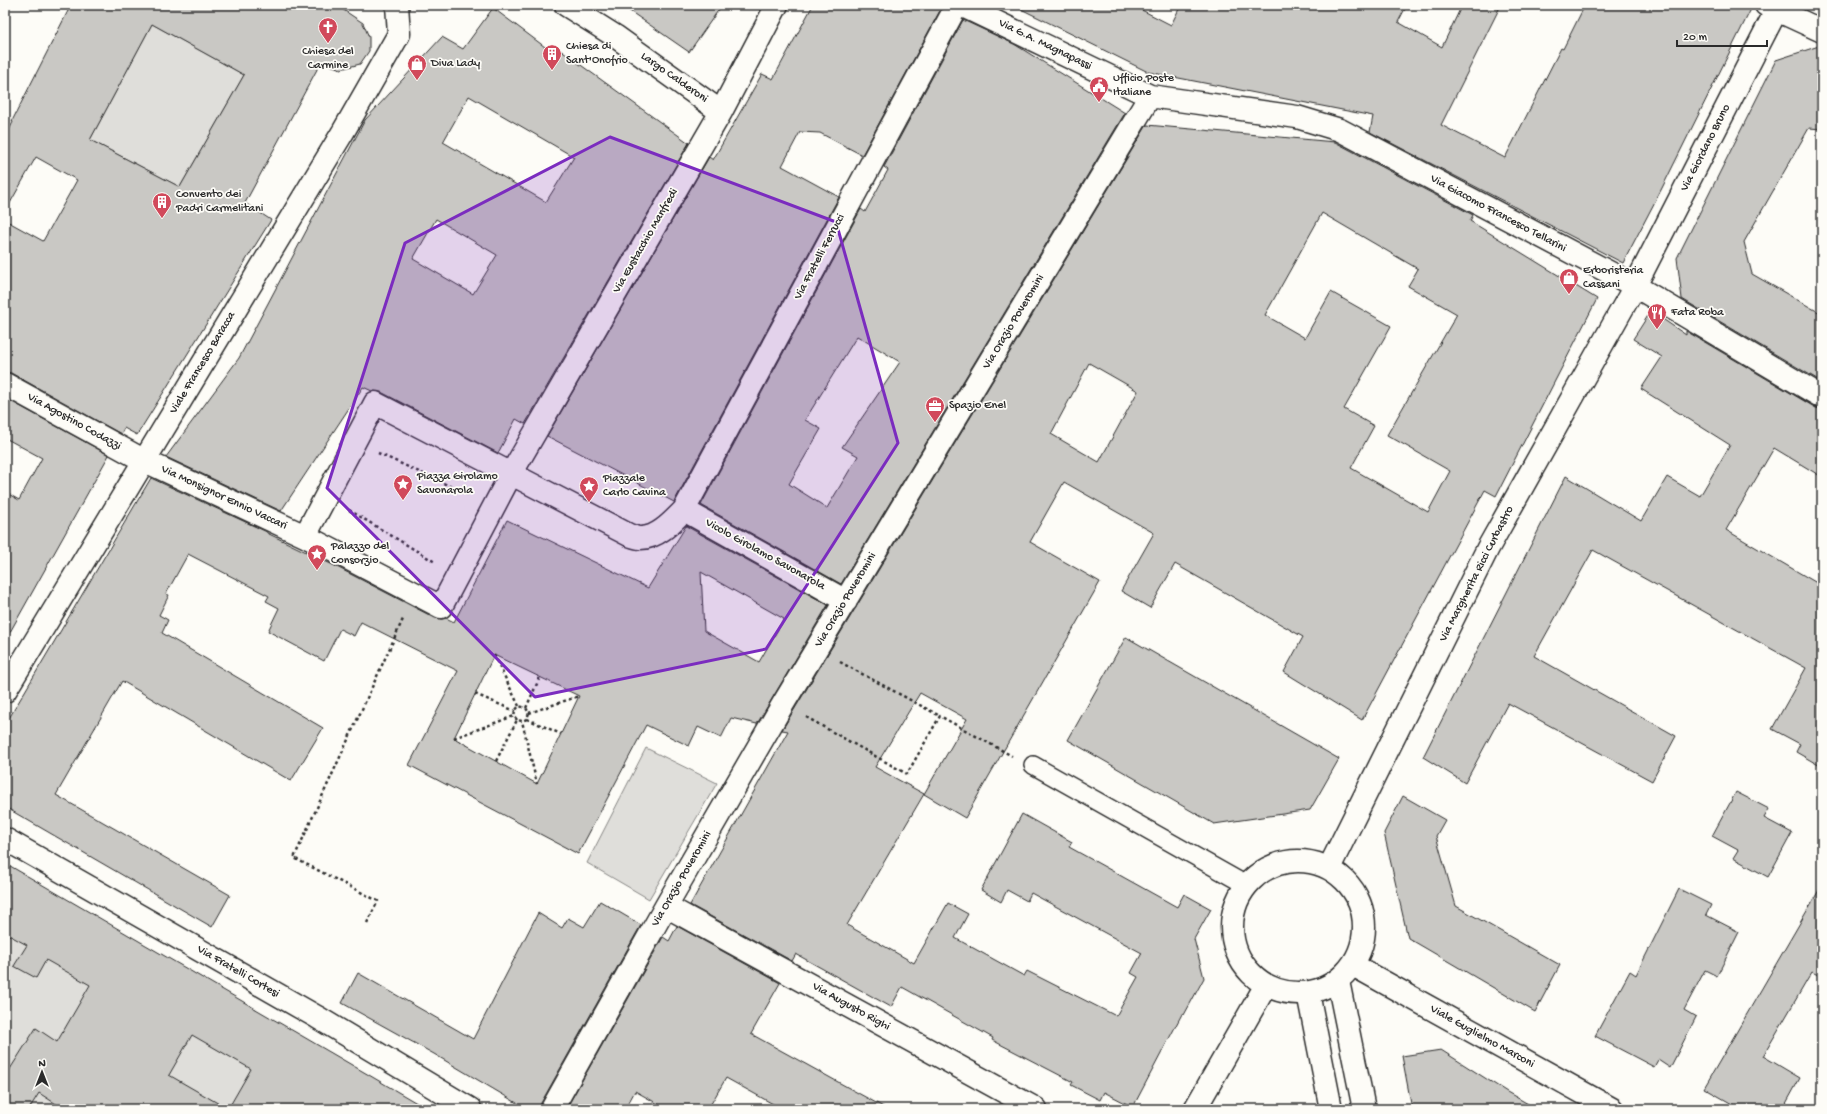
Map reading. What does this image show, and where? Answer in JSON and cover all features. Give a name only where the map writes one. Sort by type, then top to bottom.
[{"type":"street","name":"Viale Francesco Baracca","points":[[5,691],[143,460],[343,132],[399,34],[397,5]]},
{"type":"street","name":"Largo Calderoni","points":[[566,5],[615,36],[721,112]]},
{"type":"street","name":"Via Eustacchio Manfredi","points":[[511,474],[721,112],[777,5]]},
{"type":"street","name":"Via Fratelli Ferrucci","points":[[684,510],[957,5]]},
{"type":"street","name":"Via G.A. Magnapassi","points":[[961,5],[1150,96]]},
{"type":"street","points":[[1771,8],[1822,31]]},
{"type":"street","name":"Via Giordano Bruno","points":[[1635,286],[1771,8]]},
{"type":"street","name":"Via Giacomo Francesco Tellarini","points":[[1150,96],[1297,117],[1340,130],[1635,286],[1822,397]]},
{"type":"street","name":"Via Orazio Poveromini","points":[[552,1109],[666,906],[783,704],[1150,96]]},
{"type":"street","name":"Via Margherita Ricci Curbastro","points":[[1329,868],[1488,548],[1635,286]]},
{"type":"street","name":"Via Agostino Codazzi","points":[[5,384],[143,460]]},
{"type":"street","points":[[511,474],[441,607],[305,536],[374,403],[629,535],[640,538],[651,536],[669,525],[684,510]]},
{"type":"street","name":"Via Monsignor Ennio Vaccari","points":[[143,460],[305,536]]},
{"type":"street","name":"Vicolo Girolamo Savonarola","points":[[684,510],[846,601]]},
{"type":"street","name":"Via Fratelli Cortesi","points":[[5,839],[317,1017],[470,1109]]},
{"type":"street","points":[[1307,861],[1329,868],[1347,881],[1360,900],[1365,922],[1363,944],[1353,965],[1338,981],[1324,988],[1308,993],[1286,993],[1266,985],[1250,974],[1239,958],[1232,939],[1231,920],[1236,901],[1246,885],[1264,870],[1285,862],[1307,861]]},
{"type":"street","name":"Via Augusto Righi","points":[[666,906],[1036,1109]]},
{"type":"street","name":"Viale Guglielmo Marconi","points":[[1353,965],[1612,1109]]},
{"type":"street","points":[[1338,981],[1364,1109]]},
{"type":"street","points":[[1195,1109],[1266,985]]},
{"type":"street","points":[[1308,993],[1331,1109]]},
{"type":"lane","points":[[1033,765],[1246,885]]},
{"type":"path","points":[[354,441],[473,497],[477,492],[498,498]]},
{"type":"path","points":[[326,496],[436,563]]},
{"type":"path","points":[[367,923],[378,900],[294,858],[415,593]]},
{"type":"path","points":[[817,649],[1013,756]]},
{"type":"path","points":[[494,654],[519,706],[526,708],[529,713],[527,719]]},
{"type":"path","points":[[526,708],[540,677]]},
{"type":"path","points":[[475,694],[515,711]]},
{"type":"path","points":[[529,713],[579,696]]},
{"type":"path","points":[[783,704],[907,774],[940,716]]},
{"type":"path","points":[[519,706],[515,711],[514,716],[517,720],[522,721],[527,719],[561,734]]},
{"type":"path","points":[[454,738],[514,716]]},
{"type":"path","points":[[496,761],[517,720]]},
{"type":"path","points":[[522,721],[537,784]]},
{"type":"highlighted area","points":[[610,137],[836,222],[898,443],[766,649],[535,697],[327,488],[405,243]]},
{"type":"shaded area","points":[[152,24],[244,75],[180,187],[90,140]]},
{"type":"shaded area","points":[[646,748],[717,783],[649,899],[587,863]]},
{"type":"shaded area","points":[[5,873],[417,1109],[5,1109]]},
{"type":"building","name":"Convento dei Padri Carmelitani","points":[[71,5],[336,5],[363,23],[369,37],[369,51],[360,64],[341,69],[321,62],[245,203],[271,220],[137,435],[124,428],[121,434],[11,373],[5,372],[5,220],[43,241],[77,180],[36,157],[5,212],[5,138],[13,122],[12,121]],"holes":[[[152,24],[244,75],[180,187],[90,140]]]},
{"type":"building","points":[[621,5],[722,5],[689,52]]},
{"type":"building","points":[[813,5],[943,5],[862,155],[820,133],[800,132],[782,166],[839,197],[674,502],[547,436],[709,157],[713,160],[762,74],[773,79]]},
{"type":"building","points":[[1013,5],[1132,5],[1171,25],[1181,5],[1407,5],[1398,22],[1442,47],[1462,5],[1501,5],[1441,125],[1505,158],[1561,48],[1563,49],[1585,5],[1753,5],[1623,263],[1370,132],[1373,116],[1148,72]]},
{"type":"building","points":[[493,8],[549,50],[553,45],[689,143],[525,424],[516,419],[498,453],[381,392],[372,391],[363,387],[281,511],[166,457],[239,358],[365,120],[442,37],[463,49]],"holes":[[[469,96],[574,157],[546,202],[443,142]],[[436,219],[497,255],[473,294],[413,259]]]},
{"type":"building","points":[[963,20],[1014,44],[1125,113],[841,584],[701,505],[861,209],[865,212],[888,170],[884,167]],"holes":[[[857,336],[900,362],[842,447],[858,456],[827,508],[789,484],[821,429],[805,420]]]},
{"type":"building","points":[[1822,45],[1822,129],[1809,128],[1744,242],[1752,274],[1822,314],[1822,382],[1682,299],[1677,258],[1776,60]]},
{"type":"building","points":[[1147,125],[1335,142],[1473,215],[1470,221],[1597,299],[1496,496],[1485,490],[1362,720],[1284,672],[1303,637],[1175,564],[1150,608],[1121,591],[1154,533],[1064,482],[1030,542],[1100,582],[965,818],[924,794],[847,925],[914,963],[948,903],[968,914],[955,938],[1024,976],[1027,971],[1116,1016],[1138,977],[1131,973],[1142,953],[1031,893],[1027,901],[1007,890],[1001,902],[981,890],[1022,814],[1072,842],[1069,847],[1177,907],[1184,894],[1211,909],[1194,939],[1204,978],[1184,1015],[1182,1014],[1133,1107],[1104,1092],[1100,1100],[1071,1085],[1073,1082],[992,1040],[993,1038],[902,987],[891,1007],[796,954],[792,961],[690,905],[788,731],[782,730]],"holes":[[[1322,213],[1418,269],[1408,286],[1457,314],[1387,435],[1450,471],[1428,512],[1351,468],[1374,426],[1344,409],[1391,326],[1331,292],[1305,338],[1265,315]],[[1089,363],[1138,391],[1099,462],[1051,434]],[[920,693],[967,719],[924,794],[875,767]]]},
{"type":"building","points":[[1651,311],[1686,335],[1686,331],[1816,408],[1822,409],[1822,477],[1774,448],[1726,530],[1822,586],[1822,767],[1796,752],[1800,744],[1772,729],[1806,668],[1593,550],[1534,656],[1676,736],[1652,781],[1508,703],[1465,783],[1423,757],[1566,476],[1641,521],[1667,477],[1700,496],[1730,445],[1641,389],[1662,357],[1633,339]]},
{"type":"building","points":[[5,398],[109,455],[5,641],[5,492],[19,500],[42,458],[5,438]]},
{"type":"building","points":[[151,478],[267,532],[435,618],[446,618],[454,622],[507,520],[648,588],[686,526],[828,605],[757,724],[731,718],[721,738],[698,727],[689,746],[646,725],[578,854],[409,765],[458,671],[361,622],[354,636],[340,629],[324,661],[268,631],[279,608],[266,601],[269,596],[188,554],[166,594],[169,595],[159,615],[168,620],[162,633],[323,728],[291,781],[122,681],[56,795],[230,895],[212,927],[5,807],[5,725]],"holes":[[[701,572],[784,619],[759,662],[704,631]],[[494,655],[579,696],[537,784],[454,738]]]},
{"type":"building","points":[[1126,637],[1339,759],[1310,810],[1214,824],[1068,740]]},
{"type":"building","points":[[1736,792],[1769,809],[1764,818],[1792,833],[1768,877],[1733,858],[1738,850],[1712,836]]},
{"type":"building","points":[[1403,796],[1445,820],[1436,836],[1456,906],[1560,965],[1535,1012],[1408,938],[1384,833]]},
{"type":"building","points":[[5,863],[427,1109],[228,1109],[64,1109],[39,1093],[29,1109],[5,1109],[5,1077],[36,1028],[57,1042],[90,985],[46,960],[36,978],[14,966],[27,945],[5,933]],"holes":[[[192,1035],[251,1069],[228,1109],[169,1075]]]},
{"type":"building","points":[[1822,885],[1822,977],[1812,972],[1763,1056],[1800,1078],[1783,1109],[1741,1109],[1704,1088]]},
{"type":"building","points":[[1679,889],[1711,905],[1706,915],[1739,932],[1717,976],[1705,970],[1684,1010],[1696,1017],[1670,1068],[1658,1060],[1654,1067],[1595,1036],[1630,971],[1636,975]]},
{"type":"building","points":[[600,901],[641,925],[541,1103],[540,1109],[527,1109],[434,1054],[342,1003],[358,973],[473,1039],[538,913],[562,928],[568,918],[584,927]]},
{"type":"building","points":[[677,926],[780,983],[751,1034],[887,1109],[782,1109],[726,1078],[708,1109],[667,1109],[635,1091],[625,1109],[566,1109],[663,937],[669,941]]},
{"type":"building","points":[[1441,1050],[1507,1092],[1537,1109],[1412,1109],[1402,1056]]},
{"type":"place","name":"Chiesa del Carmine","points":[[328,44]]},
{"type":"place","name":"Chiesa di Sant'Onofrio","points":[[552,71]]},
{"type":"place","name":"Diva Lady","points":[[417,81]]},
{"type":"place","name":"Ufficio Poste Italiane","points":[[1099,103]]},
{"type":"place","name":"Convento dei Padri Carmelitani","points":[[162,219]]},
{"type":"place","name":"Erboristeria Cassani","points":[[1569,295]]},
{"type":"place","name":"Fata Roba","points":[[1657,330]]},
{"type":"place","name":"Spazio Enel","points":[[935,423]]},
{"type":"place","name":"Piazza Girolamo Savonarola","points":[[403,501]]},
{"type":"place","name":"Piazzale Carlo Cavina","points":[[589,503]]},
{"type":"place","name":"Palazzo del Consorzio","points":[[317,571]]}]
